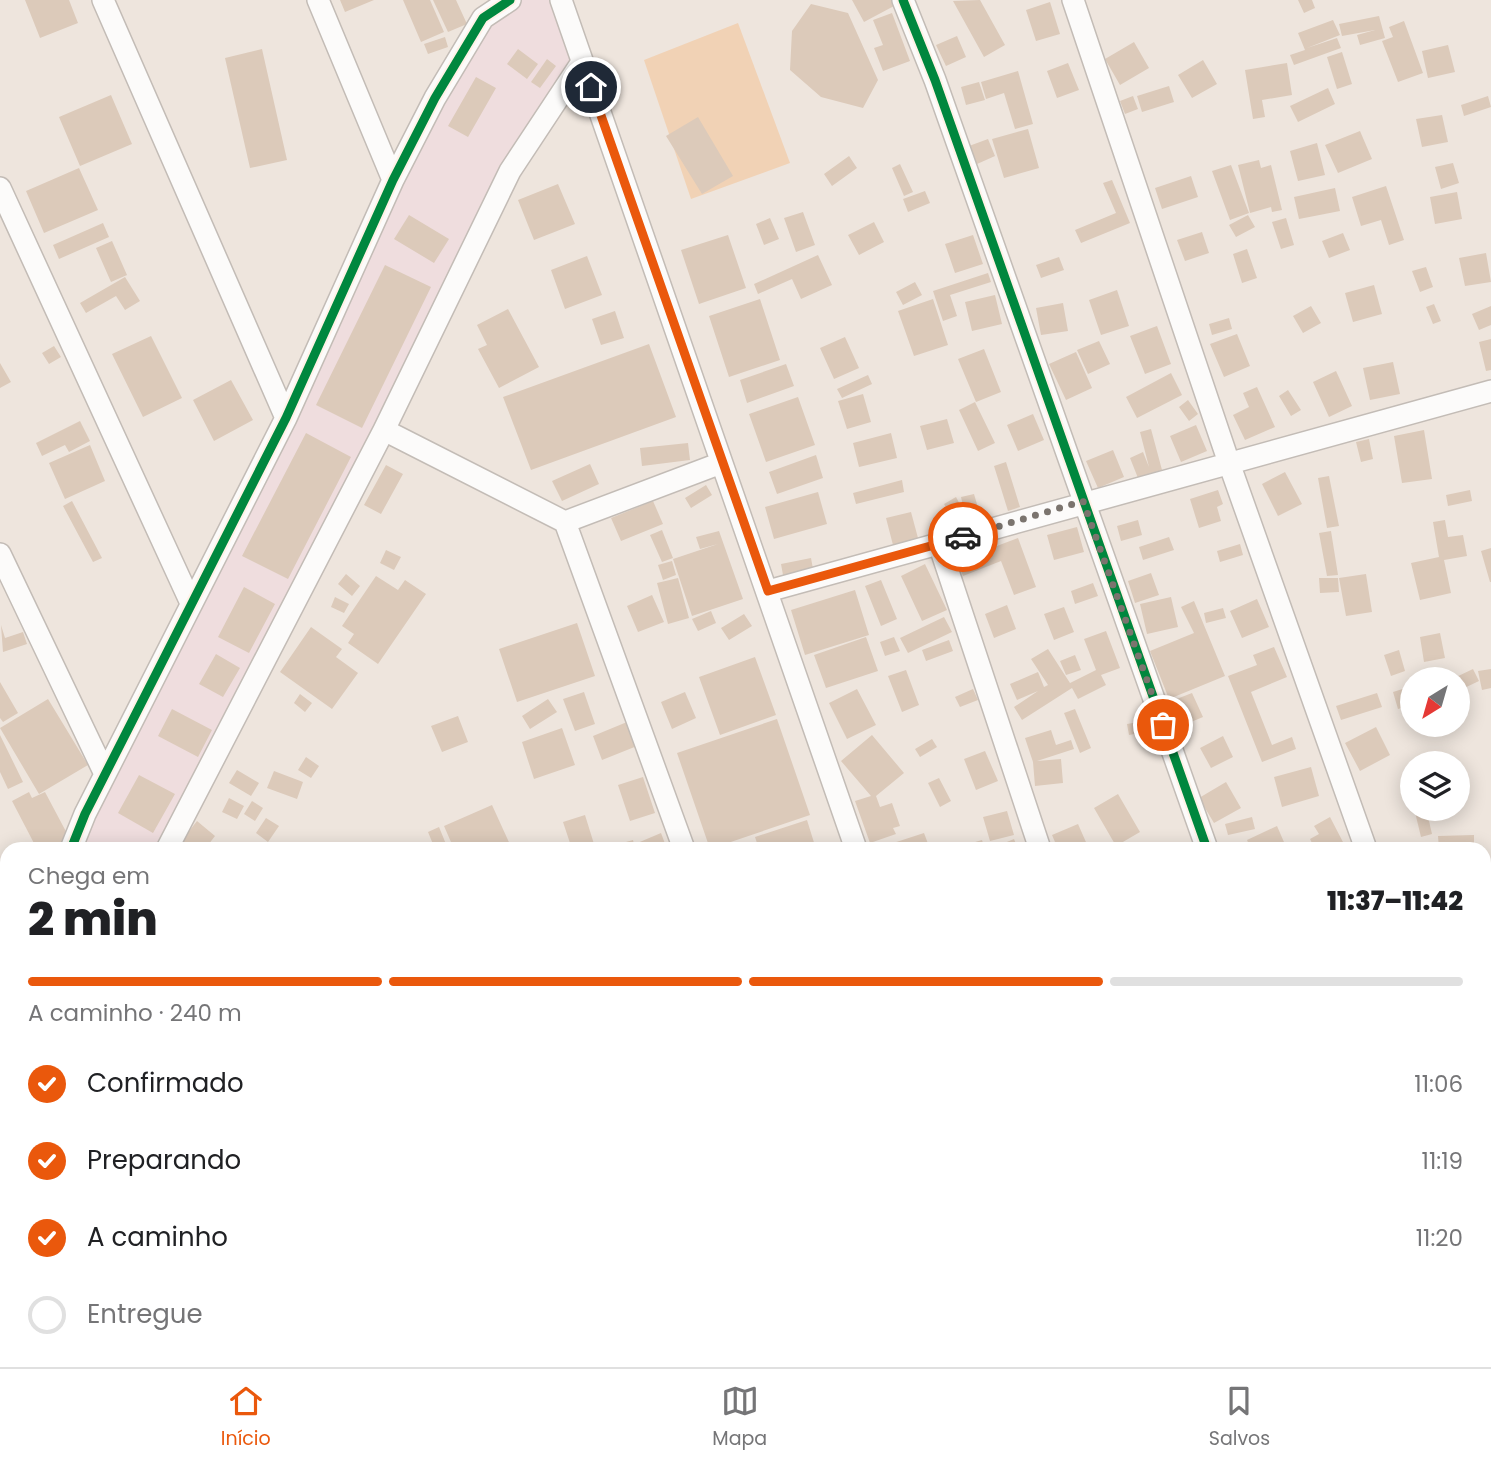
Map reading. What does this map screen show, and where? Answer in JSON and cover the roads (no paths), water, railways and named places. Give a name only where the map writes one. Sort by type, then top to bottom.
[{"type":"street","points":[[103,0],[286,418]]},
{"type":"street","points":[[318,0],[393,180]]},
{"type":"street","points":[[74,842],[105,774],[286,418],[393,180],[435,98],[483,18],[510,0]]},
{"type":"street","points":[[561,0],[854,842]]},
{"type":"street","points":[[903,0],[935,80],[1205,842]]},
{"type":"street","points":[[1073,0],[1229,463],[1364,842]]},
{"type":"street","points":[[171,842],[384,429],[510,171],[582,62]]},
{"type":"street","points":[[0,188],[191,603]]},
{"type":"street","points":[[768,591],[1083,501],[1491,391]]},
{"type":"street","points":[[384,429],[565,522],[681,842]]},
{"type":"street","points":[[565,522],[721,463]]},
{"type":"street","points":[[939,544],[1038,842]]},
{"type":"street","points":[[0,554],[105,774]]}]
